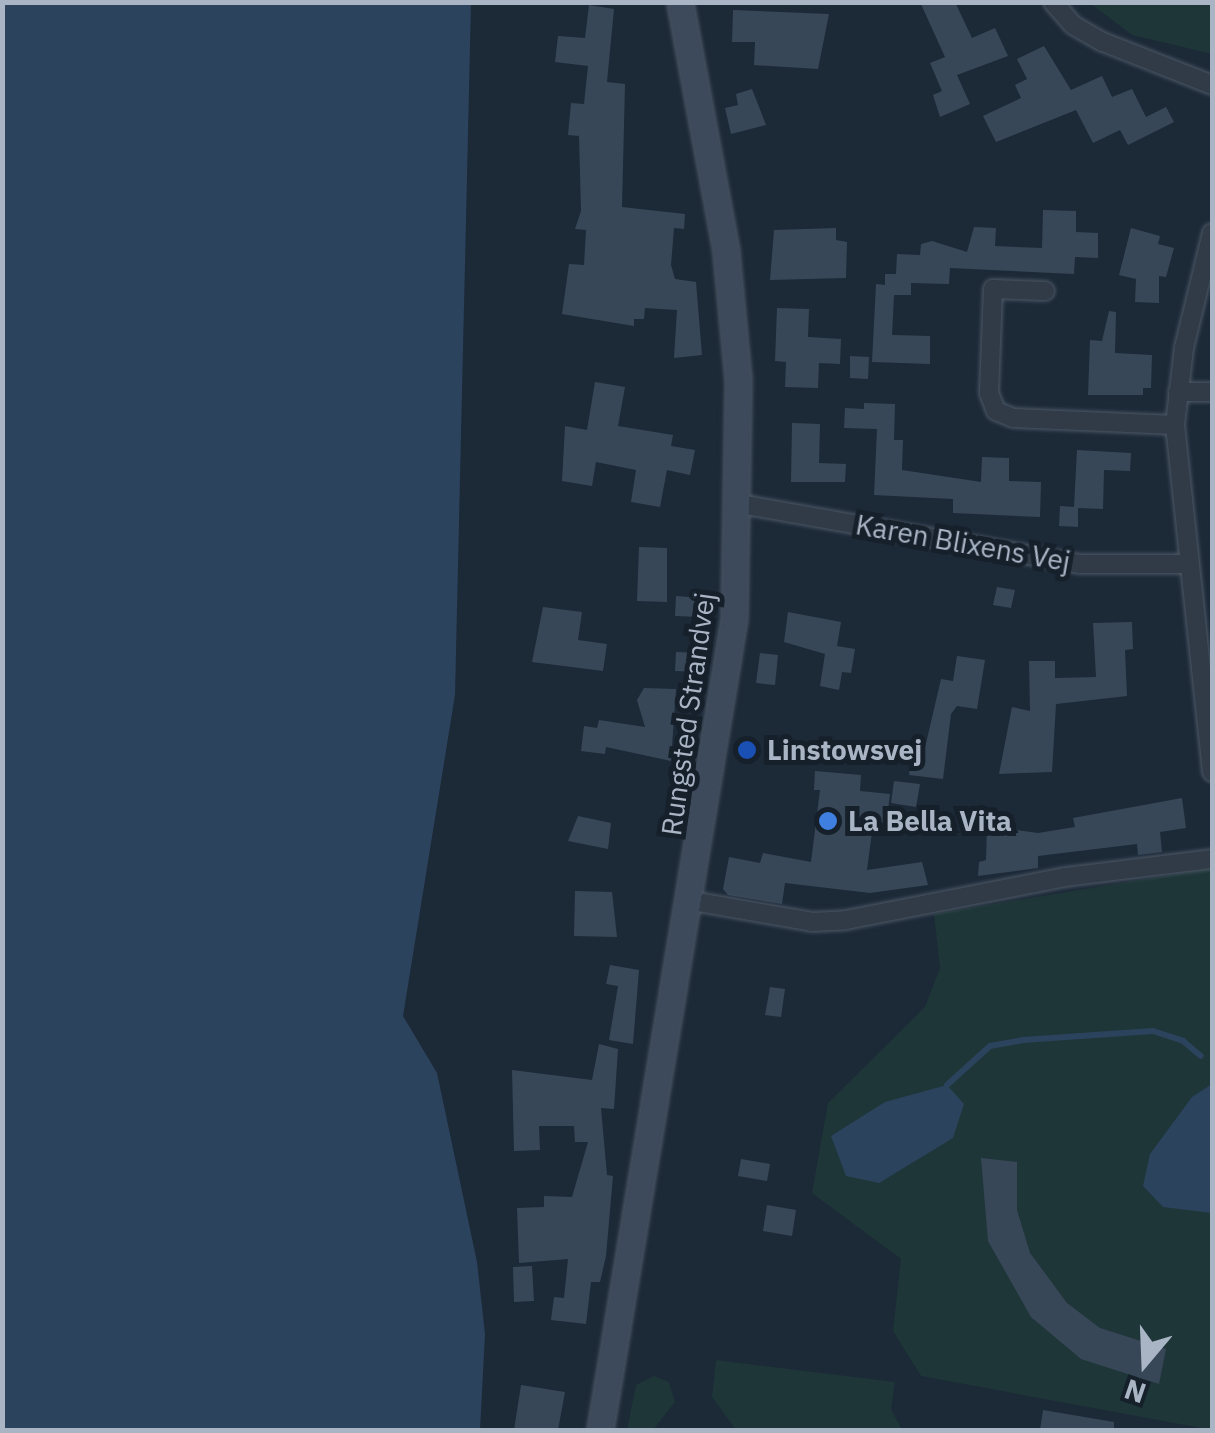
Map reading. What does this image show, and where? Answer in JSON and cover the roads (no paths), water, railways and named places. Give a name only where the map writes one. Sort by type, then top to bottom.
[{"type":"main road","name":"Rungsted Strandvej","points":[[600,1430],[722,720],[740,504],[726,252],[680,2]]},
{"type":"street","points":[[1054,2],[1072,24],[1103,42],[1212,84]]},
{"type":"street","points":[[1212,233],[1178,392],[1176,425],[1186,564],[1206,656],[1212,772]]},
{"type":"street","points":[[1045,291],[993,289],[989,393],[996,411],[1013,418],[1176,425]]},
{"type":"street","points":[[1178,392],[1212,392]]},
{"type":"street","name":"Karen Blixens Vej","points":[[740,504],[1082,564],[1186,564]]},
{"type":"street","points":[[692,901],[812,922],[846,920],[1065,877],[1212,859]]},
{"type":"water","points":[[3,2],[471,3],[455,695],[403,1016],[437,1073],[477,1262],[485,1334],[480,1430],[3,1430]]},
{"type":"water","points":[[1212,1084],[1212,1213],[1163,1207],[1143,1186],[1150,1154],[1192,1097]]},
{"type":"water","points":[[947,1085],[964,1104],[953,1138],[879,1183],[846,1176],[831,1136],[885,1102]]},
{"type":"waterway","points":[[947,1085],[990,1046],[1023,1040],[1153,1031],[1183,1041],[1201,1056]]},
{"type":"place","name":"Linstowsvej","points":[[747,750]]},
{"type":"place","name":"La Bella Vita","points":[[828,821]]}]
